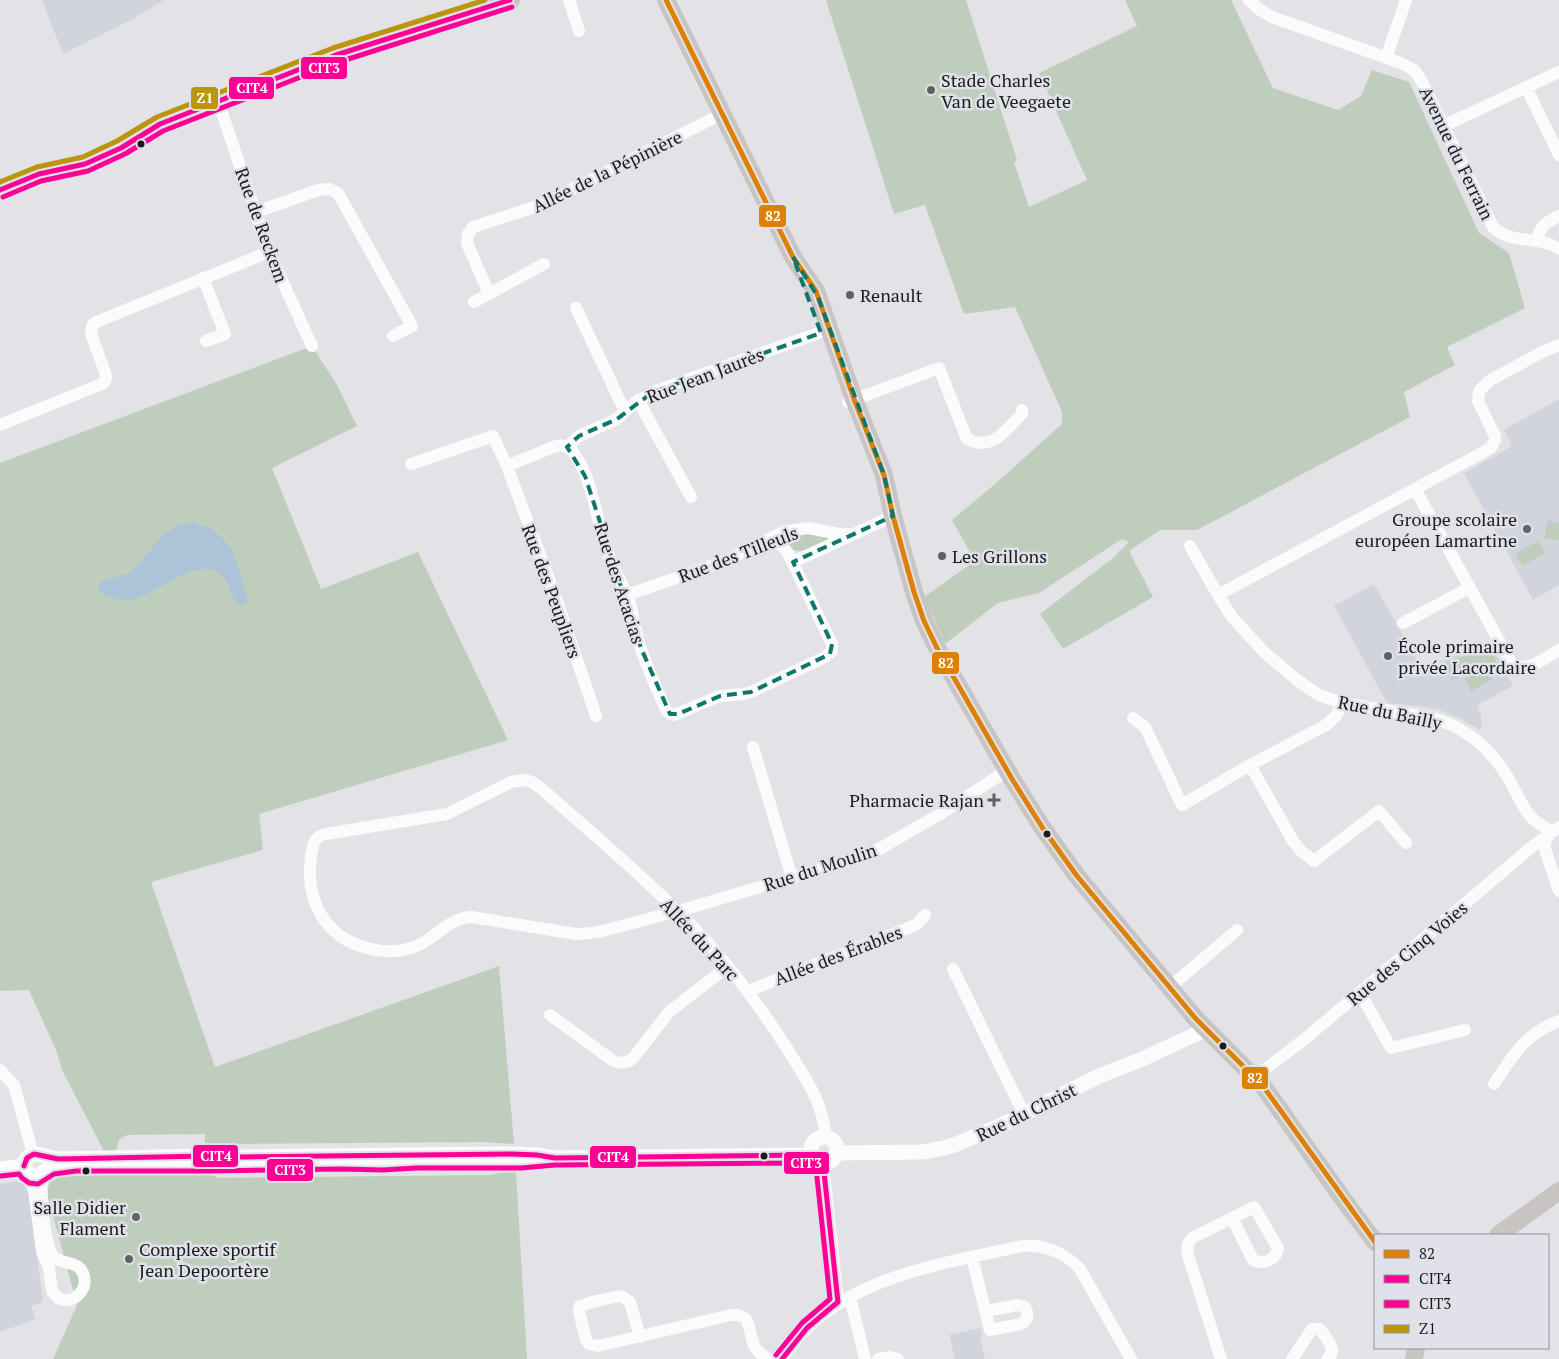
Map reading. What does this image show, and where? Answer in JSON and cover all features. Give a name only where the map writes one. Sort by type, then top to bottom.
[{"type":"main road","points":[[1,187],[39,174],[85,164],[121,148],[160,124],[336,55],[473,5],[510,0]]},
{"type":"main road","points":[[666,0],[784,238],[825,331],[851,401],[874,474],[893,516],[924,622],[938,650],[1042,827],[1065,860],[1205,1030],[1263,1086],[1374,1241]]},
{"type":"main road","points":[[1499,1234],[1559,1191]]},
{"type":"street","points":[[569,0],[578,31]]},
{"type":"street","name":"Avenue du Ferrain","points":[[1250,0],[1260,10],[1272,17],[1386,58],[1408,67],[1418,74],[1493,227],[1498,232],[1509,237],[1537,240],[1551,244],[1559,249]]},
{"type":"street","points":[[1386,58],[1406,0]]},
{"type":"street","points":[[1443,126],[1559,72]]},
{"type":"street","points":[[1526,87],[1559,155]]},
{"type":"street","name":"Rue de Reckem","points":[[218,101],[268,252],[312,346]]},
{"type":"street","name":"Allée de la Pépinière","points":[[489,294],[467,243],[468,234],[473,227],[542,205],[722,114]]},
{"type":"street","points":[[256,212],[318,190],[330,189],[338,194],[412,326],[393,336]]},
{"type":"street","points":[[1537,240],[1543,224],[1559,216]]},
{"type":"street","points":[[0,425],[104,383],[106,378],[105,372],[91,334],[94,324],[100,320],[268,252]]},
{"type":"street","points":[[474,302],[544,264]]},
{"type":"street","points":[[203,278],[225,334],[206,341]]},
{"type":"street","points":[[576,308],[621,403],[627,410]]},
{"type":"street","name":"Rue Jean Jaurès","points":[[507,466],[556,446],[567,447],[578,436],[612,422],[638,400],[661,389],[825,331]]},
{"type":"street","points":[[1218,595],[1487,451],[1494,444],[1494,431],[1478,401],[1479,391],[1489,381],[1542,352],[1559,345]]},
{"type":"street","points":[[851,401],[939,368],[967,439],[982,444],[994,440],[1022,414],[1022,410]]},
{"type":"street","points":[[638,400],[691,497]]},
{"type":"street","points":[[411,464],[493,436],[507,466]]},
{"type":"street","name":"Rue des Acacias","points":[[567,447],[576,455],[585,476],[595,504],[606,548],[627,595],[641,648],[666,710],[670,714],[678,714],[720,696],[751,692],[830,654],[833,647],[832,644],[793,562]]},
{"type":"street","name":"Rue des Peupliers","points":[[507,466],[555,596],[596,716]]},
{"type":"street","points":[[1414,489],[1512,664],[1527,667],[1559,650]]},
{"type":"street","name":"Rue des Tilleuls","points":[[793,562],[893,516]]},
{"type":"street","name":"Rue des Tilleuls","points":[[627,595],[724,561],[784,532],[804,528],[839,534],[851,534]]},
{"type":"street","points":[[767,541],[783,545],[793,562]]},
{"type":"street","name":"Rue du Bailly","points":[[1190,546],[1218,595],[1239,625],[1276,664],[1311,690],[1328,699],[1342,704],[1432,718],[1452,725],[1466,733],[1478,742],[1502,768],[1529,815],[1537,822],[1554,831]]},
{"type":"street","points":[[1403,623],[1469,588]]},
{"type":"street","points":[[1134,718],[1144,727],[1182,805],[1250,765],[1326,725],[1336,716],[1342,704]]},
{"type":"street","points":[[753,746],[792,878]]},
{"type":"street","points":[[1250,765],[1293,842],[1314,861],[1379,811],[1406,843]]},
{"type":"street","name":"Rue du Moulin","points":[[313,843],[310,882],[317,907],[326,922],[338,934],[368,948],[396,951],[414,947],[428,940],[451,922],[465,917],[576,934],[592,934],[792,878],[874,852],[940,814],[1008,770]]},
{"type":"street","name":"Allée du Parc","points":[[313,843],[317,838],[326,834],[446,814],[511,782],[525,780],[532,782],[678,911],[728,966],[775,1030],[807,1082],[820,1112],[824,1126],[824,1137]]},
{"type":"street","points":[[1554,831],[1546,842],[1545,849],[1559,891]]},
{"type":"street","name":"Rue des Cinq Voies","points":[[1255,1077],[1306,1038],[1534,845],[1554,831]]},
{"type":"street","name":"Allée des Érables","points":[[748,991],[912,926],[925,916]]},
{"type":"street","points":[[1170,987],[1237,930]]},
{"type":"street","points":[[550,1015],[612,1060],[627,1062],[634,1058],[670,1012],[728,966]]},
{"type":"street","points":[[953,968],[1024,1114]]},
{"type":"street","points":[[1360,993],[1391,1048],[1465,1030]]},
{"type":"street","points":[[1494,1084],[1513,1055],[1526,1041],[1559,1021]]},
{"type":"street","name":"Rue du Christ","points":[[836,1153],[933,1150],[963,1141],[1000,1126],[1099,1076],[1142,1059],[1205,1030]]},
{"type":"street","points":[[0,1070],[11,1080],[17,1092],[36,1166],[49,1250],[56,1259],[79,1267],[84,1275],[83,1285],[76,1298],[68,1300],[58,1298],[52,1291],[49,1268],[42,1251],[33,1186],[36,1166]]},
{"type":"street","points":[[0,1169],[90,1164],[341,1161],[383,1163],[416,1161],[528,1161],[556,1158],[818,1159],[832,1160],[837,1149],[831,1139],[824,1137],[818,1138],[810,1148],[818,1159],[844,1300],[865,1359]]},
{"type":"street","points":[[1221,1359],[1187,1247],[1192,1238],[1232,1218]]},
{"type":"street","points":[[782,1359],[798,1336],[810,1324],[844,1300],[880,1283],[902,1275],[972,1257],[1030,1245],[1045,1247],[1061,1253],[1080,1269],[1132,1359]]},
{"type":"street","points":[[972,1257],[986,1311]]},
{"type":"street","points":[[640,1337],[630,1302],[623,1297],[619,1296],[580,1306],[579,1311],[584,1334],[589,1344],[598,1346],[640,1337],[738,1315],[746,1319],[754,1347],[768,1359]]},
{"type":"street","points":[[1292,1359],[1312,1329],[1317,1328],[1320,1329],[1332,1347],[1330,1357],[1327,1359]]},
{"type":"street","points":[[878,1359],[890,1356],[898,1359]]},
{"type":"highlighted area","points":[[793,257],[818,297],[884,475],[893,516],[793,562],[832,644],[830,654],[751,692],[720,696],[678,714],[670,714],[641,648],[585,476],[567,447],[579,436],[617,419],[653,392],[821,333]]},
{"type":"shaded area","points":[[42,0],[164,0],[133,19],[63,54]]},
{"type":"shaded area","name":"Groupe scolaire européen Lamartine","points":[[1559,399],[1559,585],[1533,600],[1464,473],[1512,446],[1504,430]]},
{"type":"shaded area","name":"École primaire privée Lacordaire","points":[[1374,584],[1421,668],[1490,643],[1513,686],[1477,706],[1481,715],[1482,728],[1480,730],[1442,711],[1425,707],[1387,703],[1334,606]]},
{"type":"shaded area","points":[[16,1181],[23,1184],[28,1191],[43,1300],[41,1303],[31,1306],[36,1319],[0,1332],[0,1184]]},
{"type":"shaded area","points":[[980,1328],[983,1337],[980,1338],[985,1359],[955,1359],[949,1335]]},
{"type":"green space","points":[[826,0],[966,0],[1017,160],[1014,162],[1029,207],[1087,180],[1039,73],[1137,26],[1125,0],[1231,0],[1273,88],[1338,110],[1361,96],[1372,70],[1409,82],[1479,233],[1509,253],[1525,308],[1447,347],[1455,365],[1404,392],[1410,417],[1197,530],[1160,530],[1129,551],[1153,597],[1063,649],[1040,614],[1113,558],[1129,542],[1122,539],[1039,593],[998,603],[945,644],[924,597],[975,561],[952,520],[1062,424],[1062,412],[1015,307],[964,314],[925,205],[894,214]]},
{"type":"green space","points":[[312,346],[337,385],[357,426],[272,468],[321,589],[418,552],[508,740],[259,814],[263,850],[151,882],[215,1067],[499,966],[514,1144],[484,1142],[205,1144],[205,1134],[127,1135],[119,1140],[116,1150],[105,1153],[63,1072],[56,1050],[29,990],[0,991],[0,463]]},
{"type":"green space","points":[[1548,521],[1559,523],[1559,541],[1544,538]]},
{"type":"green space","points":[[802,532],[828,537],[828,540],[810,549],[797,551],[792,549],[787,537]]},
{"type":"green space","points":[[1538,541],[1545,553],[1522,566],[1515,554]]},
{"type":"green space","points":[[1490,646],[1496,662],[1452,680],[1445,663]]},
{"type":"green space","points":[[1486,668],[1493,679],[1471,691],[1465,679]]},
{"type":"green space","points":[[516,1172],[527,1359],[53,1359],[77,1305],[46,1190],[51,1182],[62,1176],[206,1173],[219,1178],[490,1175]]},
{"type":"water","points":[[194,523],[218,534],[232,552],[247,599],[247,602],[243,605],[238,604],[235,600],[222,575],[208,569],[185,574],[148,594],[128,600],[109,597],[99,591],[98,585],[100,582],[129,573],[140,564],[161,536],[179,525]]},
{"type":"transit line","name":"Z1","points":[[0,182],[37,167],[83,157],[117,141],[157,117],[333,48],[485,0]]},
{"type":"transit line","name":"CIT4","points":[[0,190],[39,174],[85,164],[121,148],[160,124],[336,55],[510,0]]},
{"type":"transit line","name":"82","points":[[666,0],[793,257],[816,291],[854,399],[884,475],[914,592],[924,621],[938,650],[1012,779],[1042,827],[1077,876],[1196,1019],[1263,1086],[1374,1241]]},
{"type":"transit line","name":"CIT3","points":[[3,197],[41,181],[88,171],[125,154],[163,131],[339,62],[512,7]]},
{"type":"transit line","name":"CIT4","points":[[24,1166],[27,1158],[34,1154],[58,1159],[512,1154],[555,1158],[812,1155]]},
{"type":"transit line","name":"CIT3","points":[[1,1176],[19,1174],[29,1183],[38,1184],[54,1174],[76,1171],[383,1170],[416,1168],[521,1168],[555,1165],[808,1163],[816,1168],[830,1299],[802,1323],[776,1355]]},
{"type":"transit line","name":"CIT4","points":[[823,1163],[838,1302]]},
{"type":"transit line","name":"CIT4","points":[[782,1359],[807,1328],[838,1302]]},
{"type":"place","name":"Stade Charles Van de Veegaete","points":[[931,90]]},
{"type":"place","name":"Renault","points":[[850,295]]},
{"type":"place","name":"Groupe scolaire européen Lamartine","points":[[1527,529]]},
{"type":"place","name":"Les Grillons","points":[[942,556]]},
{"type":"place","name":"École primaire privée Lacordaire","points":[[1388,656]]},
{"type":"place","name":"Pharmacie Rajan","points":[[994,800]]},
{"type":"place","name":"Salle Didier Flament","points":[[136,1217]]},
{"type":"place","name":"Complexe sportif Jean Depoortère","points":[[129,1259]]}]
